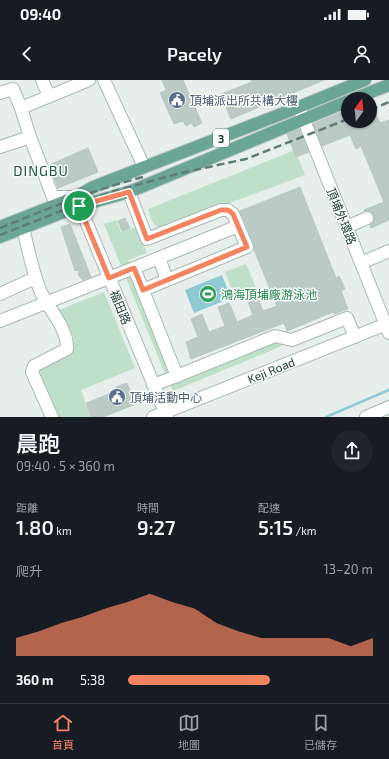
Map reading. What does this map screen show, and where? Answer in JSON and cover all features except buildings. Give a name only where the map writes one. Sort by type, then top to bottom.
[{"type":"main road","name":"3","points":[[0,237],[23,228],[78,201],[93,188],[299,108],[365,80]]},
{"type":"main road","points":[[371,92],[389,85]]},
{"type":"main road","name":"3","points":[[0,227],[78,201],[129,192],[341,104]]},
{"type":"street","points":[[42,80],[49,96]]},
{"type":"street","points":[[21,108],[89,80]]},
{"type":"street","points":[[104,80],[144,167]]},
{"type":"street","points":[[0,94],[13,89],[53,197],[78,201]]},
{"type":"street","name":"頂埔外環路","points":[[299,108],[388,327]]},
{"type":"street","points":[[0,148],[30,137]]},
{"type":"street","points":[[129,192],[147,239],[221,210],[228,210],[233,214],[247,247],[143,290]]},
{"type":"street","name":"福田路","points":[[78,201],[153,385],[161,415]]},
{"type":"street","points":[[347,227],[367,218]]},
{"type":"street","points":[[0,321],[238,226]]},
{"type":"street","points":[[23,228],[35,278],[46,302],[63,331],[67,343],[67,349],[34,366],[32,372],[52,417]]},
{"type":"street","points":[[361,263],[389,251]]},
{"type":"street","points":[[159,258],[167,280]]},
{"type":"street","points":[[134,268],[177,376]]},
{"type":"street","points":[[0,294],[35,278]]},
{"type":"street","points":[[153,385],[275,336],[292,340],[347,318],[355,337]]},
{"type":"street","name":"Keji Road","points":[[161,415],[355,337],[388,327]]},
{"type":"street","points":[[366,417],[389,407]]},
{"type":"green space","points":[[295,150],[305,175],[162,228],[156,226],[152,221],[148,209]]},
{"type":"green space","points":[[116,220],[121,232],[137,228],[147,253],[128,260],[173,370],[165,374],[104,224]]},
{"type":"green space","points":[[246,264],[256,288],[235,297],[225,272]]},
{"type":"green space","points":[[104,292],[135,368],[81,390],[90,417],[56,417],[37,374],[40,366],[69,350],[74,343],[73,336],[59,310]]},
{"type":"green space","points":[[278,339],[282,346],[173,391],[170,382]]},
{"type":"water","name":"鴻海頂埔廠游泳池","points":[[222,275],[231,298],[194,313],[185,290]]},
{"type":"waterway","points":[[326,417],[389,390]]},
{"type":"railway","points":[[377,107],[389,102]]},
{"type":"railway","points":[[0,235],[114,191],[181,173],[246,159],[341,122]]},
{"type":"railway","points":[[0,228],[88,194],[143,177]]},
{"type":"place","name":"頂埔派出所共構大樓","points":[[177,100]]},
{"type":"place","name":"鴻海頂埔廠游泳池","points":[[208,294]]},
{"type":"place","name":"頂埔活動中心","points":[[117,397]]},
{"type":"district","name":"DINGBU","points":[[41,170]]},
{"type":"route","points":[[129,192],[147,239],[221,210],[228,210],[233,214],[247,247],[143,290],[134,268],[109,278],[79,206],[129,192]]}]
